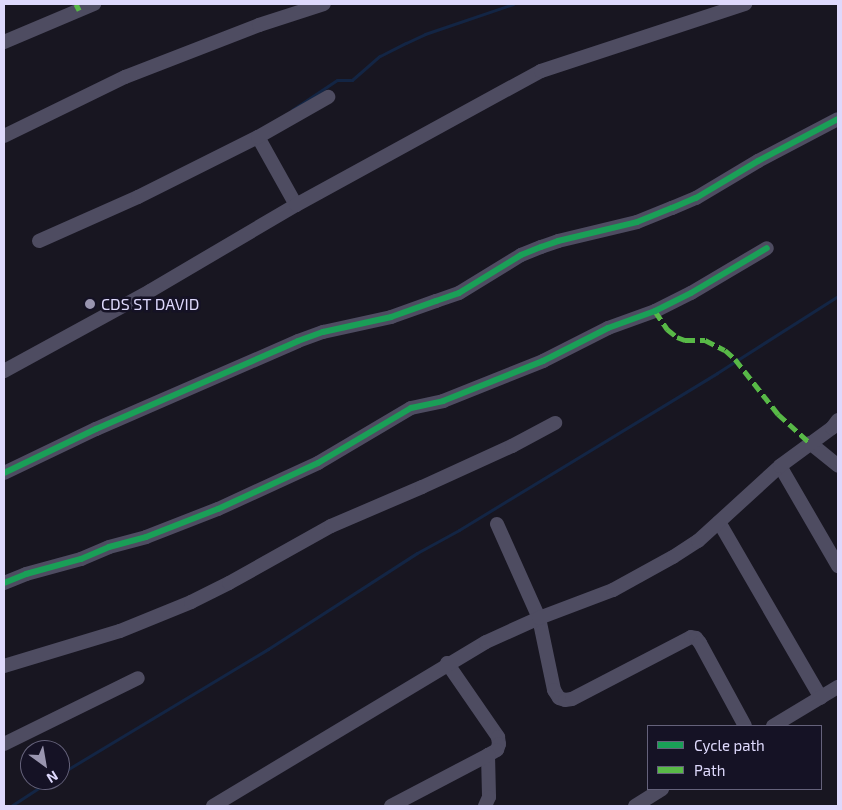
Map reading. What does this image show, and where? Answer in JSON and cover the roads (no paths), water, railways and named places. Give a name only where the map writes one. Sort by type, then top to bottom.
[{"type":"street","points":[[4,42],[94,4]]},
{"type":"street","points":[[4,136],[134,73],[259,25],[324,4]]},
{"type":"street","points":[[4,371],[150,291],[296,204],[541,72],[745,4]]},
{"type":"street","points":[[39,241],[138,197],[258,137],[328,97]]},
{"type":"street","points":[[4,473],[96,429],[298,341],[323,332],[391,317],[436,302],[459,293],[521,255],[558,241],[636,222],[696,198],[758,161],[838,119]]},
{"type":"street","points":[[258,137],[296,204]]},
{"type":"street","points":[[4,583],[26,574],[81,559],[109,547],[146,537],[210,513],[318,463],[411,408],[443,401],[543,362],[608,328],[655,311],[691,293],[767,248]]},
{"type":"street","points":[[213,806],[403,692],[447,663],[499,635],[619,587],[673,557],[698,541],[780,466],[832,428],[838,420]]},
{"type":"street","points":[[4,666],[120,631],[192,602],[331,526],[422,487],[555,423]]},
{"type":"street","points":[[810,443],[838,466]]},
{"type":"street","points":[[780,466],[838,566]]},
{"type":"street","points":[[719,522],[821,698]]},
{"type":"street","points":[[497,524],[539,618],[554,690],[559,698],[565,700],[572,698],[691,637],[696,638],[700,643],[744,725]]},
{"type":"street","points":[[392,806],[497,750],[499,744],[494,729],[447,663]]},
{"type":"street","points":[[4,744],[138,678]]},
{"type":"street","points":[[775,725],[838,687]]},
{"type":"street","points":[[485,806],[489,797],[488,755]]},
{"type":"street","points":[[635,806],[660,790]]},
{"type":"waterway","points":[[292,110],[337,80],[352,80],[380,56],[406,43],[425,34],[513,4]]},
{"type":"waterway","points":[[70,768],[268,649],[417,553],[459,530],[717,373],[838,296]]},
{"type":"waterway","points":[[11,806],[36,790]]},
{"type":"place","name":"CDS ST DAVID","points":[[90,304]]}]
